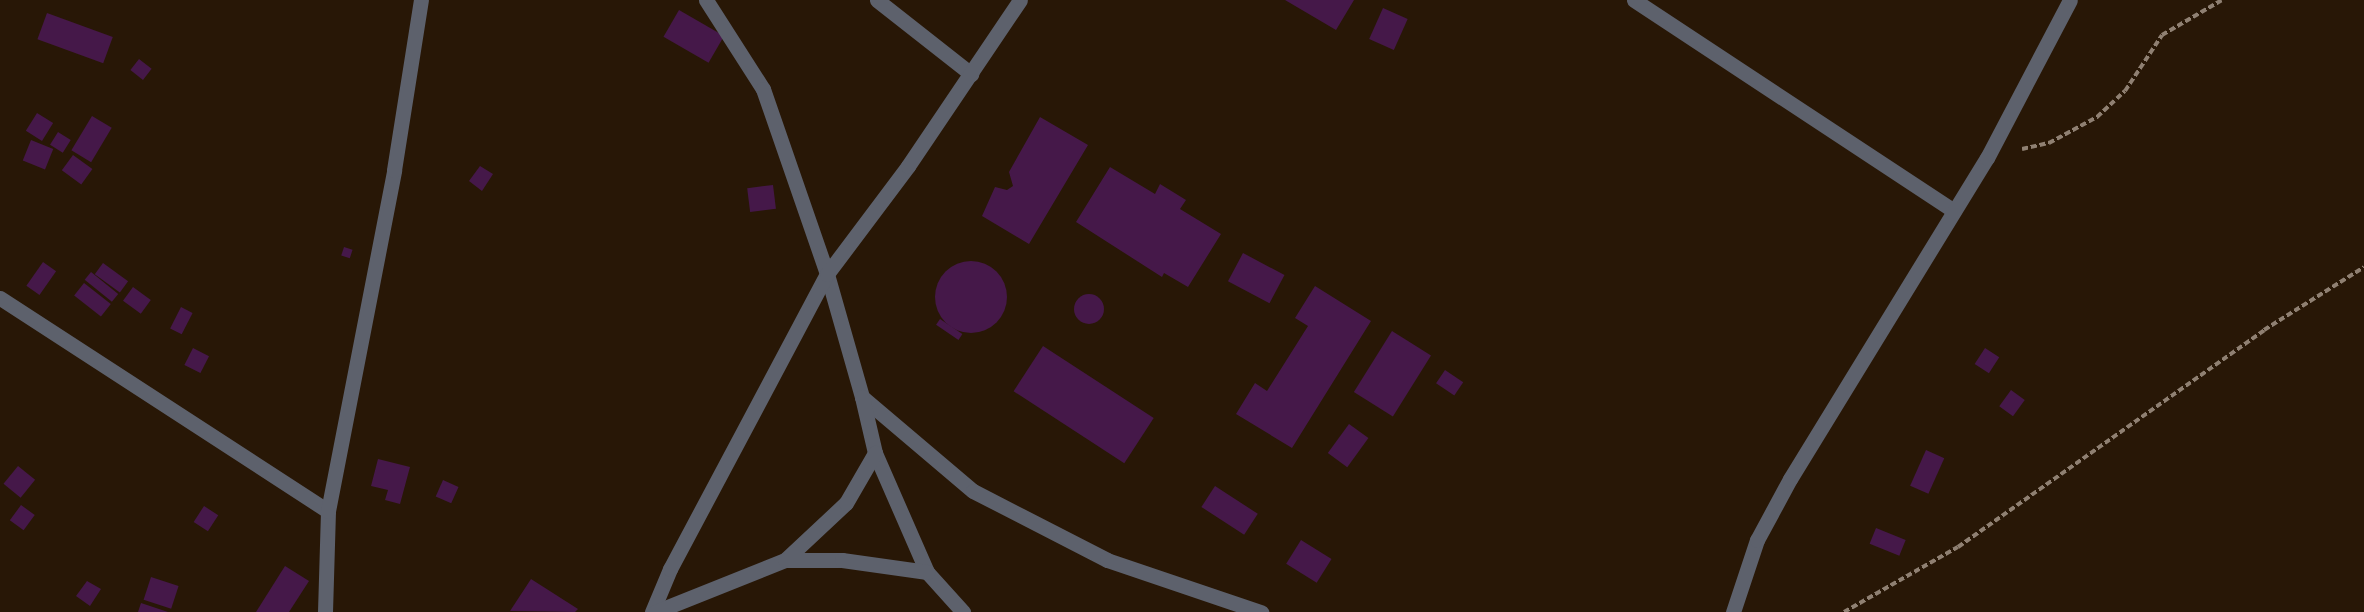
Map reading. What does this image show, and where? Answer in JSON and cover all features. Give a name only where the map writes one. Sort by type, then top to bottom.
[{"type":"street","points":[[325,612],[328,511],[394,170],[421,0]]},
{"type":"street","points":[[706,0],[762,88],[827,274],[875,453],[927,572],[963,612]]},
{"type":"street","points":[[878,0],[971,74]]},
{"type":"street","points":[[654,612],[670,569],[827,274],[971,74],[1020,0]]},
{"type":"street","points":[[1634,0],[1954,211]]},
{"type":"street","points":[[1733,612],[1758,540],[1790,479],[1987,158],[2070,0]]},
{"type":"street","points":[[0,298],[328,511]]},
{"type":"street","points":[[861,397],[973,491],[1107,560],[1261,612]]},
{"type":"street","points":[[654,612],[785,560],[846,503],[875,453]]},
{"type":"street","points":[[785,560],[842,560],[927,572]]},
{"type":"path","points":[[1987,158],[2049,143],[2097,117],[2125,91],[2162,35],[2188,16],[2222,0]]},
{"type":"path","points":[[1844,612],[1958,547],[2264,330],[2364,267]]},
{"type":"building","points":[[1285,0],[1354,0],[1336,30]]},
{"type":"building","points":[[1383,8],[1408,19],[1394,50],[1369,39]]},
{"type":"building","points":[[679,10],[724,36],[709,63],[664,37]]},
{"type":"building","points":[[47,13],[113,37],[103,63],[37,39]]},
{"type":"building","points":[[139,59],[152,69],[143,80],[130,70]]},
{"type":"building","points":[[37,113],[53,123],[42,141],[26,131]]},
{"type":"building","points":[[92,116],[112,128],[91,162],[71,150]]},
{"type":"building","points":[[1040,117],[1088,145],[1029,244],[982,216],[995,187],[1007,190],[1013,186],[1009,172]]},
{"type":"building","points":[[58,132],[71,140],[63,153],[50,145]]},
{"type":"building","points":[[31,140],[53,149],[45,169],[23,160]]},
{"type":"building","points":[[73,155],[92,169],[81,184],[62,170]]},
{"type":"building","points":[[480,166],[493,174],[482,191],[469,181]]},
{"type":"building","points":[[1110,167],[1155,194],[1160,184],[1186,200],[1180,209],[1221,234],[1188,287],[1164,273],[1162,277],[1076,222]]},
{"type":"building","points":[[773,185],[776,209],[750,212],[747,188]]},
{"type":"building","points":[[344,247],[353,250],[350,258],[341,256]]},
{"type":"building","points":[[1243,253],[1284,275],[1269,303],[1228,281]]},
{"type":"building","points":[[971,261],[991,267],[1001,277],[1007,297],[1001,317],[991,327],[971,333],[951,327],[941,317],[935,297],[941,277],[951,267]]},
{"type":"building","points":[[43,262],[56,271],[39,295],[26,286]]},
{"type":"building","points":[[103,263],[128,281],[120,293],[95,274]]},
{"type":"building","points":[[91,272],[118,294],[112,302],[85,280]]},
{"type":"building","points":[[84,283],[111,304],[101,317],[74,296]]},
{"type":"building","points":[[1315,286],[1371,321],[1292,448],[1236,414],[1255,383],[1267,391],[1308,326],[1295,318]]},
{"type":"building","points":[[133,287],[151,300],[141,314],[123,301]]},
{"type":"building","points":[[1089,294],[1100,298],[1104,309],[1100,320],[1089,324],[1078,320],[1074,309],[1078,298]]},
{"type":"building","points":[[181,307],[193,313],[182,334],[170,328]]},
{"type":"building","points":[[940,319],[962,334],[958,340],[936,325]]},
{"type":"building","points":[[1392,331],[1431,355],[1393,416],[1354,392]]},
{"type":"building","points":[[1043,346],[1154,418],[1124,463],[1014,391]]},
{"type":"building","points":[[193,348],[209,356],[200,373],[184,365]]},
{"type":"building","points":[[1985,348],[1999,357],[1989,373],[1975,364]]},
{"type":"building","points":[[1445,370],[1463,382],[1454,396],[1436,383]]},
{"type":"building","points":[[2011,390],[2025,400],[2013,416],[1999,406]]},
{"type":"building","points":[[1349,424],[1368,438],[1347,467],[1328,453]]},
{"type":"building","points":[[1926,450],[1944,458],[1928,494],[1910,486]]},
{"type":"building","points":[[378,459],[410,467],[400,504],[385,500],[388,490],[371,486]]},
{"type":"building","points":[[18,466],[35,480],[21,498],[4,484]]},
{"type":"building","points":[[443,480],[459,487],[451,503],[436,496]]},
{"type":"building","points":[[1215,486],[1258,514],[1244,535],[1201,507]]},
{"type":"building","points":[[21,505],[35,515],[24,530],[10,520]]},
{"type":"building","points":[[204,506],[218,515],[208,531],[194,522]]},
{"type":"building","points":[[1876,528],[1906,540],[1899,556],[1870,544]]},
{"type":"building","points":[[1301,540],[1332,559],[1317,583],[1286,564]]},
{"type":"building","points":[[285,566],[309,581],[289,612],[256,612]]},
{"type":"building","points":[[151,577],[179,586],[171,609],[144,600]]},
{"type":"building","points":[[531,579],[578,609],[575,612],[510,611]]},
{"type":"building","points":[[87,581],[101,589],[90,606],[76,596]]},
{"type":"building","points":[[141,603],[168,612],[138,612]]}]
